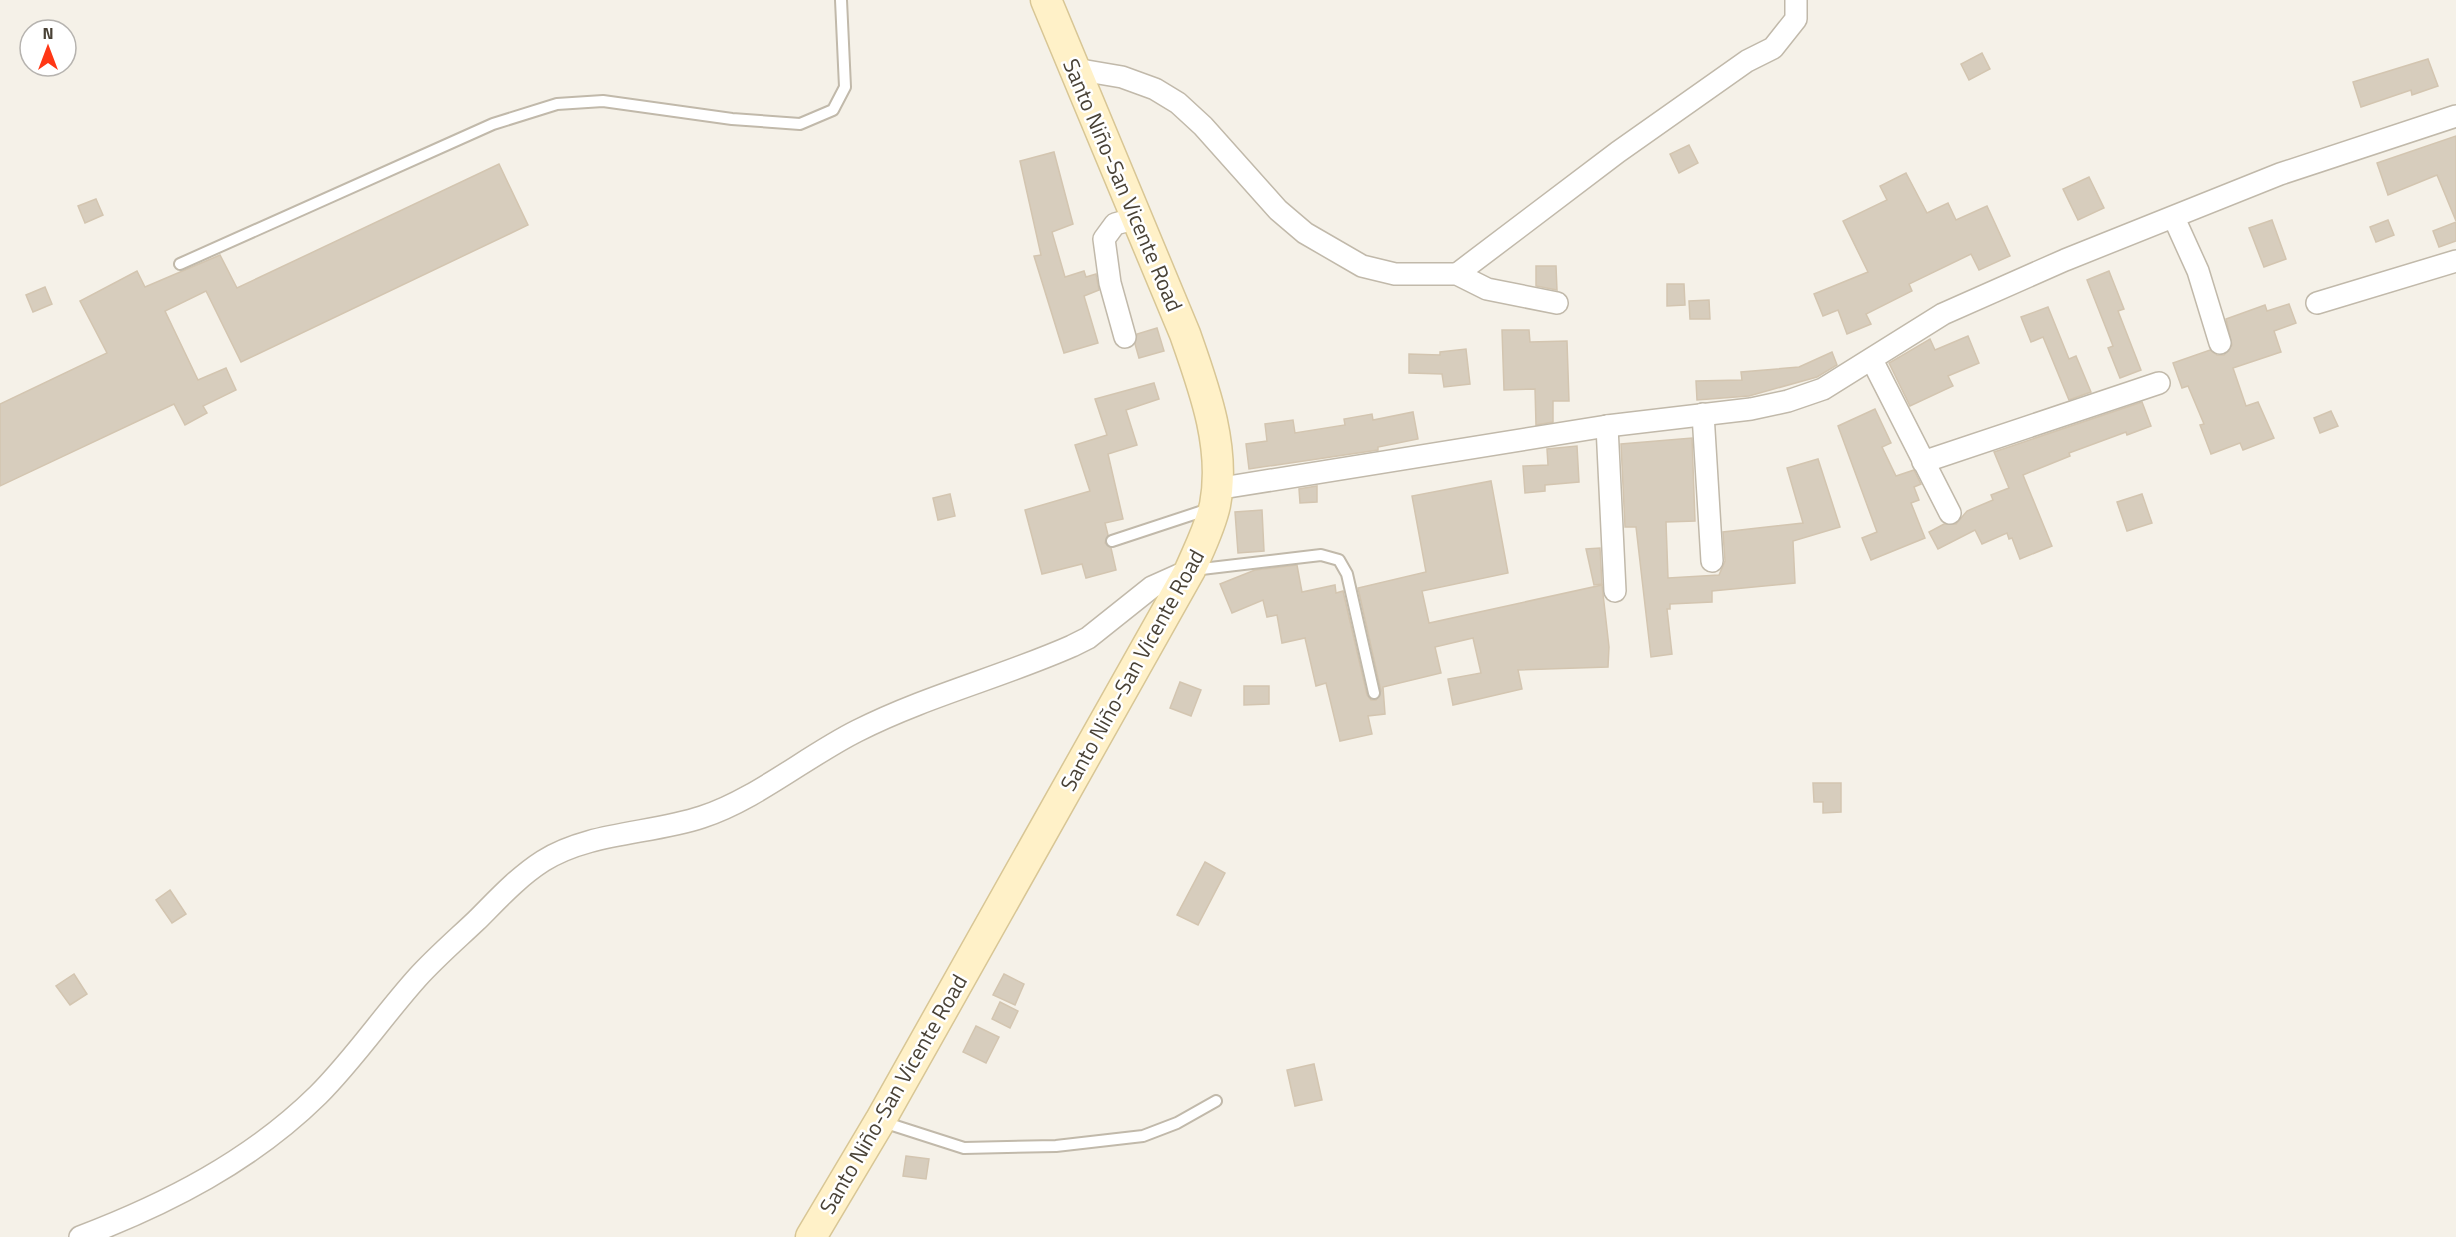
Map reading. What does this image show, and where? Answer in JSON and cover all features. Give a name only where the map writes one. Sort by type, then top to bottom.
[{"type":"main road","name":"Santo Niño-San Vicente Road","points":[[811,1237],[880,1121],[1190,570],[1215,498],[1214,429],[1202,382],[1185,334],[1046,0]]},
{"type":"street","points":[[1457,274],[1701,93],[1748,61],[1773,48],[1796,19],[1796,0]]},
{"type":"street","points":[[1075,69],[1122,77],[1155,89],[1178,103],[1203,126],[1278,210],[1305,233],[1362,266],[1395,274],[1457,274],[1487,289],[1557,303]]},
{"type":"street","points":[[1215,498],[1607,426],[1751,409],[1788,401],[1823,389],[1943,314],[2066,260],[2280,174],[2456,116]]},
{"type":"street","points":[[1125,337],[1110,283],[1104,239],[1115,224],[1137,218]]},
{"type":"street","points":[[2174,218],[2186,240],[2198,271],[2220,343]]},
{"type":"street","points":[[2317,303],[2456,261]]},
{"type":"street","points":[[1872,360],[1950,513]]},
{"type":"street","points":[[1923,462],[2159,383]]},
{"type":"street","points":[[1703,414],[1712,561]]},
{"type":"street","points":[[1607,426],[1615,591]]},
{"type":"street","points":[[80,1237],[172,1198],[231,1164],[279,1131],[319,1094],[449,945],[519,878],[542,861],[564,849],[703,817],[743,800],[791,768],[859,730],[901,711],[1088,638],[1152,587],[1190,570]]},
{"type":"lane","points":[[180,264],[493,124],[557,105],[603,101],[732,119],[800,124],[833,110],[844,87],[841,0]]},
{"type":"lane","points":[[1112,541],[1181,520],[1215,498]]},
{"type":"lane","points":[[1190,570],[1321,555],[1339,560],[1347,574],[1374,693]]},
{"type":"lane","points":[[880,1121],[964,1148],[1056,1146],[1143,1136],[1178,1124],[1216,1101]]},
{"type":"building","points":[[1982,53],[1990,69],[1969,80],[1961,64]]},
{"type":"building","points":[[2428,59],[2438,86],[2412,95],[2411,90],[2361,107],[2353,82]]},
{"type":"building","points":[[2456,136],[2456,221],[2437,175],[2388,195],[2377,163]]},
{"type":"building","points":[[1689,145],[1698,163],[1679,173],[1670,154]]},
{"type":"building","points":[[1054,152],[1073,224],[1052,232],[1065,277],[1084,271],[1086,277],[1096,274],[1099,290],[1084,296],[1098,343],[1064,353],[1034,256],[1041,255],[1020,161]]},
{"type":"building","points":[[499,164],[528,225],[241,362],[206,291],[165,311],[198,380],[226,368],[236,390],[203,406],[207,413],[185,425],[174,404],[0,486],[0,404],[107,353],[80,301],[137,271],[145,287],[220,255],[237,288]]},
{"type":"building","points":[[1906,173],[1927,213],[1948,203],[1956,220],[1987,206],[2010,256],[1979,270],[1971,254],[1909,284],[1912,291],[1866,314],[1871,324],[1847,334],[1838,310],[1823,316],[1814,294],[1868,272],[1843,221],[1887,200],[1880,186]]},
{"type":"building","points":[[2089,177],[2104,208],[2078,220],[2063,189]]},
{"type":"building","points":[[96,199],[103,215],[85,223],[78,206]]},
{"type":"building","points":[[2272,220],[2286,259],[2264,267],[2249,228]]},
{"type":"building","points":[[2388,220],[2394,235],[2376,242],[2370,227]]},
{"type":"building","points":[[2456,222],[2456,241],[2439,247],[2433,231]]},
{"type":"building","points":[[1536,266],[1556,266],[1557,290],[1536,286]]},
{"type":"building","points":[[2109,271],[2124,309],[2118,311],[2141,370],[2120,378],[2108,348],[2113,346],[2087,280]]},
{"type":"building","points":[[1667,284],[1684,284],[1685,305],[1667,306]]},
{"type":"building","points":[[45,287],[52,304],[33,312],[26,295]]},
{"type":"building","points":[[1709,300],[1710,319],[1690,319],[1689,301]]},
{"type":"building","points":[[2289,304],[2296,323],[2274,331],[2281,352],[2233,368],[2246,406],[2258,402],[2274,438],[2243,450],[2240,443],[2211,454],[2200,425],[2204,424],[2188,386],[2182,388],[2173,363],[2210,350],[2217,355],[2224,355],[2232,345],[2226,319],[2265,305],[2267,311]]},
{"type":"building","points":[[2048,307],[2069,359],[2076,356],[2091,392],[2069,400],[2043,337],[2031,342],[2021,317]]},
{"type":"building","points":[[1157,328],[1164,351],[1139,358],[1135,344],[1137,334]]},
{"type":"building","points":[[1502,330],[1529,330],[1530,342],[1567,341],[1569,401],[1553,401],[1553,422],[1536,425],[1535,389],[1504,390]]},
{"type":"building","points":[[1968,336],[1979,363],[1948,376],[1953,386],[1910,406],[1889,363],[1930,339],[1935,350]]},
{"type":"building","points":[[1466,349],[1470,384],[1444,387],[1442,374],[1409,373],[1409,354],[1440,355],[1440,352]]},
{"type":"building","points":[[1832,352],[1837,365],[1817,377],[1749,396],[1697,400],[1696,381],[1742,380],[1741,372],[1799,367]]},
{"type":"building","points":[[1154,383],[1159,399],[1126,410],[1137,445],[1108,454],[1123,519],[1105,523],[1108,535],[1105,543],[1111,548],[1116,570],[1086,578],[1082,564],[1042,574],[1025,510],[1090,491],[1075,445],[1107,435],[1095,399]]},
{"type":"building","points":[[2142,402],[2151,426],[2127,435],[2126,432],[2069,453],[2070,456],[2023,475],[2052,546],[2020,559],[2012,538],[2009,539],[2007,533],[1982,544],[1975,530],[1938,549],[1929,532],[1944,524],[1956,524],[1967,511],[1993,500],[1991,495],[2009,488],[1994,452]]},
{"type":"building","points":[[1875,409],[1891,443],[1882,447],[1896,476],[1914,470],[1921,484],[1914,487],[1919,500],[1911,503],[1925,538],[1871,560],[1862,538],[1877,532],[1838,426]]},
{"type":"building","points":[[2331,411],[2338,426],[2320,433],[2314,418]]},
{"type":"building","points":[[1413,412],[1418,439],[1378,447],[1378,450],[1249,469],[1246,444],[1267,441],[1265,424],[1293,420],[1295,433],[1345,425],[1344,419],[1372,414],[1373,420]]},
{"type":"building","points":[[1692,438],[1695,521],[1666,522],[1668,578],[1719,575],[1725,561],[1723,532],[1803,523],[1787,468],[1818,459],[1840,527],[1793,541],[1795,583],[1712,591],[1712,602],[1670,604],[1670,609],[1667,609],[1672,654],[1651,657],[1636,527],[1625,527],[1621,444]]},
{"type":"building","points":[[1577,446],[1579,482],[1545,485],[1545,491],[1525,493],[1523,466],[1548,465],[1547,449]]},
{"type":"building","points":[[1491,481],[1508,573],[1422,591],[1429,623],[1602,585],[1609,647],[1608,667],[1518,670],[1522,689],[1453,705],[1448,679],[1481,673],[1473,638],[1435,647],[1441,673],[1383,687],[1385,714],[1368,716],[1372,734],[1340,741],[1326,683],[1316,686],[1305,638],[1282,643],[1277,615],[1267,617],[1263,600],[1232,613],[1220,584],[1255,570],[1297,565],[1302,592],[1335,585],[1336,593],[1343,591],[1367,695],[1371,700],[1376,700],[1381,691],[1358,588],[1426,572],[1412,496]]},
{"type":"building","points":[[1317,486],[1317,502],[1300,503],[1299,489]]},
{"type":"building","points":[[950,494],[955,516],[938,520],[933,498]]},
{"type":"building","points":[[2142,494],[2152,523],[2127,531],[2117,502]]},
{"type":"building","points":[[1262,510],[1264,551],[1238,553],[1235,512]]},
{"type":"building","points":[[1600,548],[1602,584],[1594,585],[1586,549]]},
{"type":"building","points":[[1180,682],[1201,690],[1191,716],[1170,708]]},
{"type":"building","points":[[1244,686],[1269,686],[1269,704],[1244,705]]},
{"type":"building","points":[[1813,783],[1841,783],[1841,812],[1823,813],[1823,802],[1814,802]]},
{"type":"building","points":[[1205,862],[1225,873],[1198,925],[1177,915]]},
{"type":"building","points":[[170,890],[186,914],[172,923],[156,900]]},
{"type":"building","points":[[74,974],[87,994],[70,1005],[56,986]]},
{"type":"building","points":[[1004,974],[1024,984],[1015,1005],[993,995]]},
{"type":"building","points":[[1000,1002],[1018,1011],[1010,1028],[992,1019]]},
{"type":"building","points":[[976,1026],[999,1037],[986,1063],[963,1052]]},
{"type":"building","points":[[1314,1064],[1322,1100],[1295,1106],[1287,1070]]},
{"type":"building","points":[[906,1156],[929,1159],[926,1179],[903,1176]]}]
